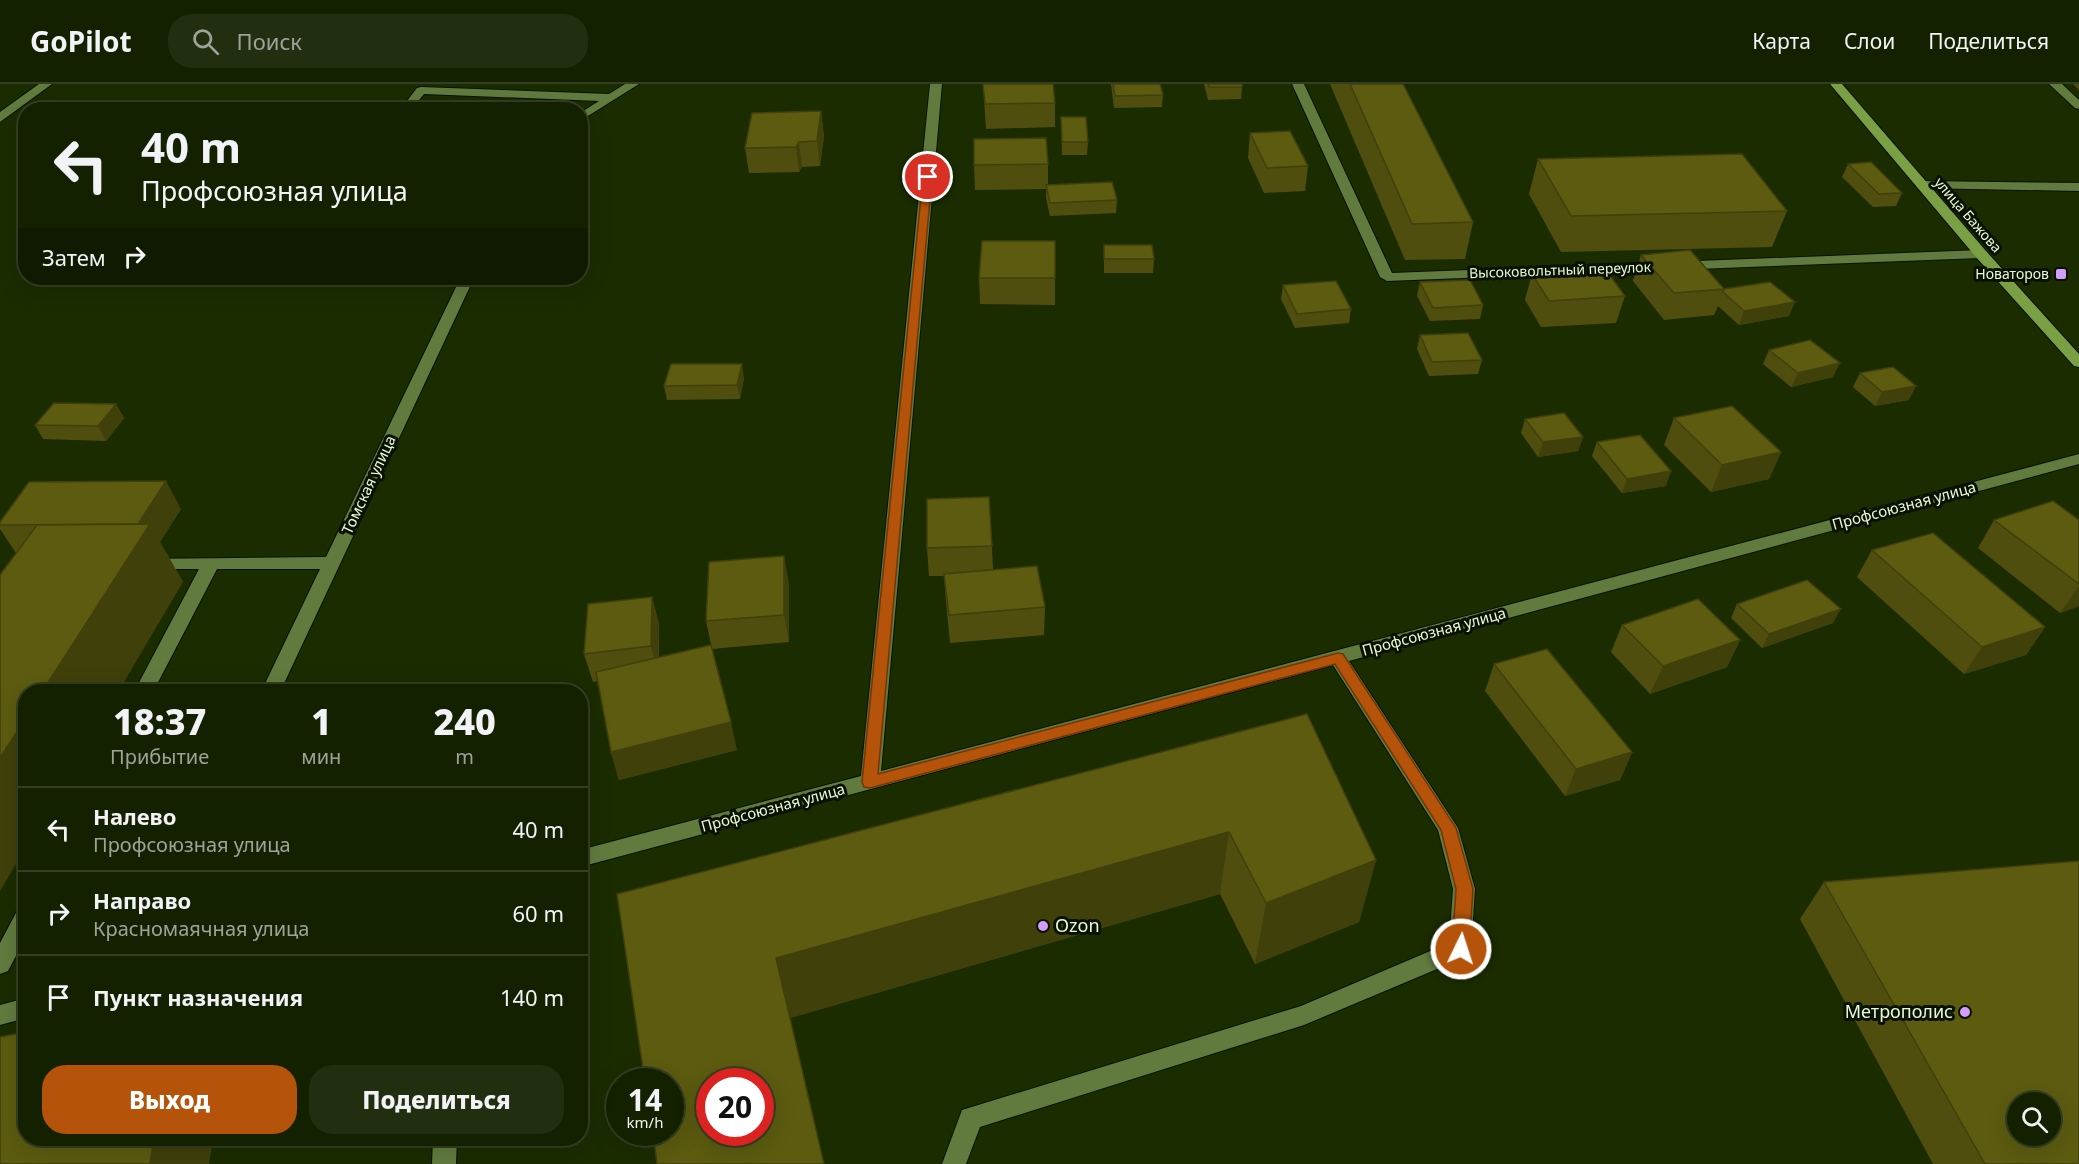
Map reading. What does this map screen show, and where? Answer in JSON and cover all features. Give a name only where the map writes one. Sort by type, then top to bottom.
[{"type":"main road","name":"улица Бажова","points":[[1836,84],[1981,254],[2079,363]]},
{"type":"street","points":[[22,102],[46,84]]},
{"type":"street","points":[[588,113],[633,84]]},
{"type":"street","points":[[870,782],[936,84]]},
{"type":"street","name":"Высоковольтный переулок","points":[[1298,84],[1387,277],[1981,254]]},
{"type":"street","points":[[2055,84],[2079,106]]},
{"type":"street","points":[[411,102],[421,90],[611,98]]},
{"type":"street","points":[[0,118],[18,105]]},
{"type":"street","points":[[1923,185],[2079,187]]},
{"type":"street","name":"Томская улица","points":[[274,684],[463,285]]},
{"type":"street","name":"Профсоюзная улица","points":[[588,856],[2079,459]]},
{"type":"street","points":[[128,563],[333,562]]},
{"type":"street","points":[[147,684],[211,563]]},
{"type":"street","points":[[954,1164],[971,1118],[1304,1015],[1461,949],[1464,889],[1448,828],[1338,658]]},
{"type":"street","points":[[0,964],[18,930]]},
{"type":"street","points":[[0,1015],[18,1010]]},
{"type":"street","points":[[444,1164],[445,1146]]},
{"type":"building","points":[[983,84],[1053,84],[1055,103],[985,104]]},
{"type":"building","points":[[1113,84],[1160,84],[1163,95],[1115,96]]},
{"type":"building","points":[[1208,84],[1242,84],[1242,87],[1209,87]]},
{"type":"building","points":[[1350,84],[1403,84],[1473,222],[1412,224]]},
{"type":"building","points":[[821,111],[817,141],[799,142],[796,147],[745,148],[752,113]]},
{"type":"building","points":[[1061,117],[1086,117],[1088,142],[1062,142]]},
{"type":"building","points":[[1290,131],[1308,166],[1267,168],[1250,133]]},
{"type":"building","points":[[1046,138],[1048,164],[974,165],[974,139]]},
{"type":"building","points":[[1742,154],[1787,211],[1571,216],[1538,159]]},
{"type":"building","points":[[1871,162],[1902,193],[1879,194],[1848,164]]},
{"type":"building","points":[[1112,182],[1117,200],[1050,203],[1046,185]]},
{"type":"building","points":[[982,241],[1055,241],[1055,278],[979,278]]},
{"type":"building","points":[[1104,245],[1152,245],[1154,259],[1104,259]]},
{"type":"building","points":[[1690,250],[1724,289],[1674,293],[1641,255]]},
{"type":"building","points":[[1606,270],[1625,296],[1549,301],[1532,274]]},
{"type":"building","points":[[1470,280],[1483,305],[1433,308],[1420,282]]},
{"type":"building","points":[[1336,281],[1351,309],[1297,314],[1283,285]]},
{"type":"building","points":[[1770,282],[1795,302],[1744,311],[1723,292],[1724,289]]},
{"type":"building","points":[[1468,333],[1482,360],[1432,362],[1420,335]]},
{"type":"building","points":[[1810,340],[1840,363],[1798,373],[1769,350]]},
{"type":"building","points":[[671,364],[742,364],[737,385],[664,386]]},
{"type":"building","points":[[1893,367],[1916,386],[1882,392],[1860,373]]},
{"type":"building","points":[[54,403],[116,404],[98,426],[35,425]]},
{"type":"building","points":[[1732,406],[1781,452],[1722,465],[1674,418]]},
{"type":"building","points":[[1564,413],[1583,437],[1543,442],[1525,419]]},
{"type":"building","points":[[1640,435],[1671,471],[1627,479],[1597,442]]},
{"type":"building","points":[[166,481],[138,524],[0,525],[29,482]]},
{"type":"building","points":[[989,497],[992,546],[927,548],[927,499]]},
{"type":"building","points":[[2053,501],[2079,520],[2079,584],[1994,520]]},
{"type":"building","points":[[150,524],[47,684],[18,684],[18,730],[0,758],[0,575],[37,525]]},
{"type":"building","points":[[1933,533],[2045,627],[1982,647],[1872,550]]},
{"type":"building","points":[[784,556],[784,615],[706,621],[709,562]]},
{"type":"building","points":[[1037,566],[1045,607],[949,615],[944,574]]},
{"type":"building","points":[[1807,580],[1841,609],[1769,634],[1737,604]]},
{"type":"building","points":[[652,597],[651,646],[584,654],[588,604]]},
{"type":"building","points":[[1698,599],[1740,640],[1663,666],[1622,625]]},
{"type":"building","points":[[711,645],[731,722],[611,752],[596,672]]},
{"type":"building","points":[[1547,649],[1632,752],[1576,769],[1494,664]]},
{"type":"building","points":[[1307,714],[1376,860],[1266,903],[1229,832],[776,958],[824,1164],[657,1164],[655,1146],[684,1146],[684,1068],[643,1068],[617,894]]},
{"type":"building","name":"Метрополис","points":[[2079,861],[2079,1164],[1985,1164],[1824,882]]},
{"type":"building","points":[[18,1034],[18,1146],[153,1146],[150,1164],[0,1164],[0,1037]]},
{"type":"place","name":"Новаторов","points":[[2061,274]]},
{"type":"place","name":"Ozon","points":[[1043,926]]},
{"type":"place","name":"Метрополис","points":[[1965,1012]]},
{"type":"route","points":[[928,177],[870,782],[1338,658],[1448,828],[1464,889],[1461,949]]}]
